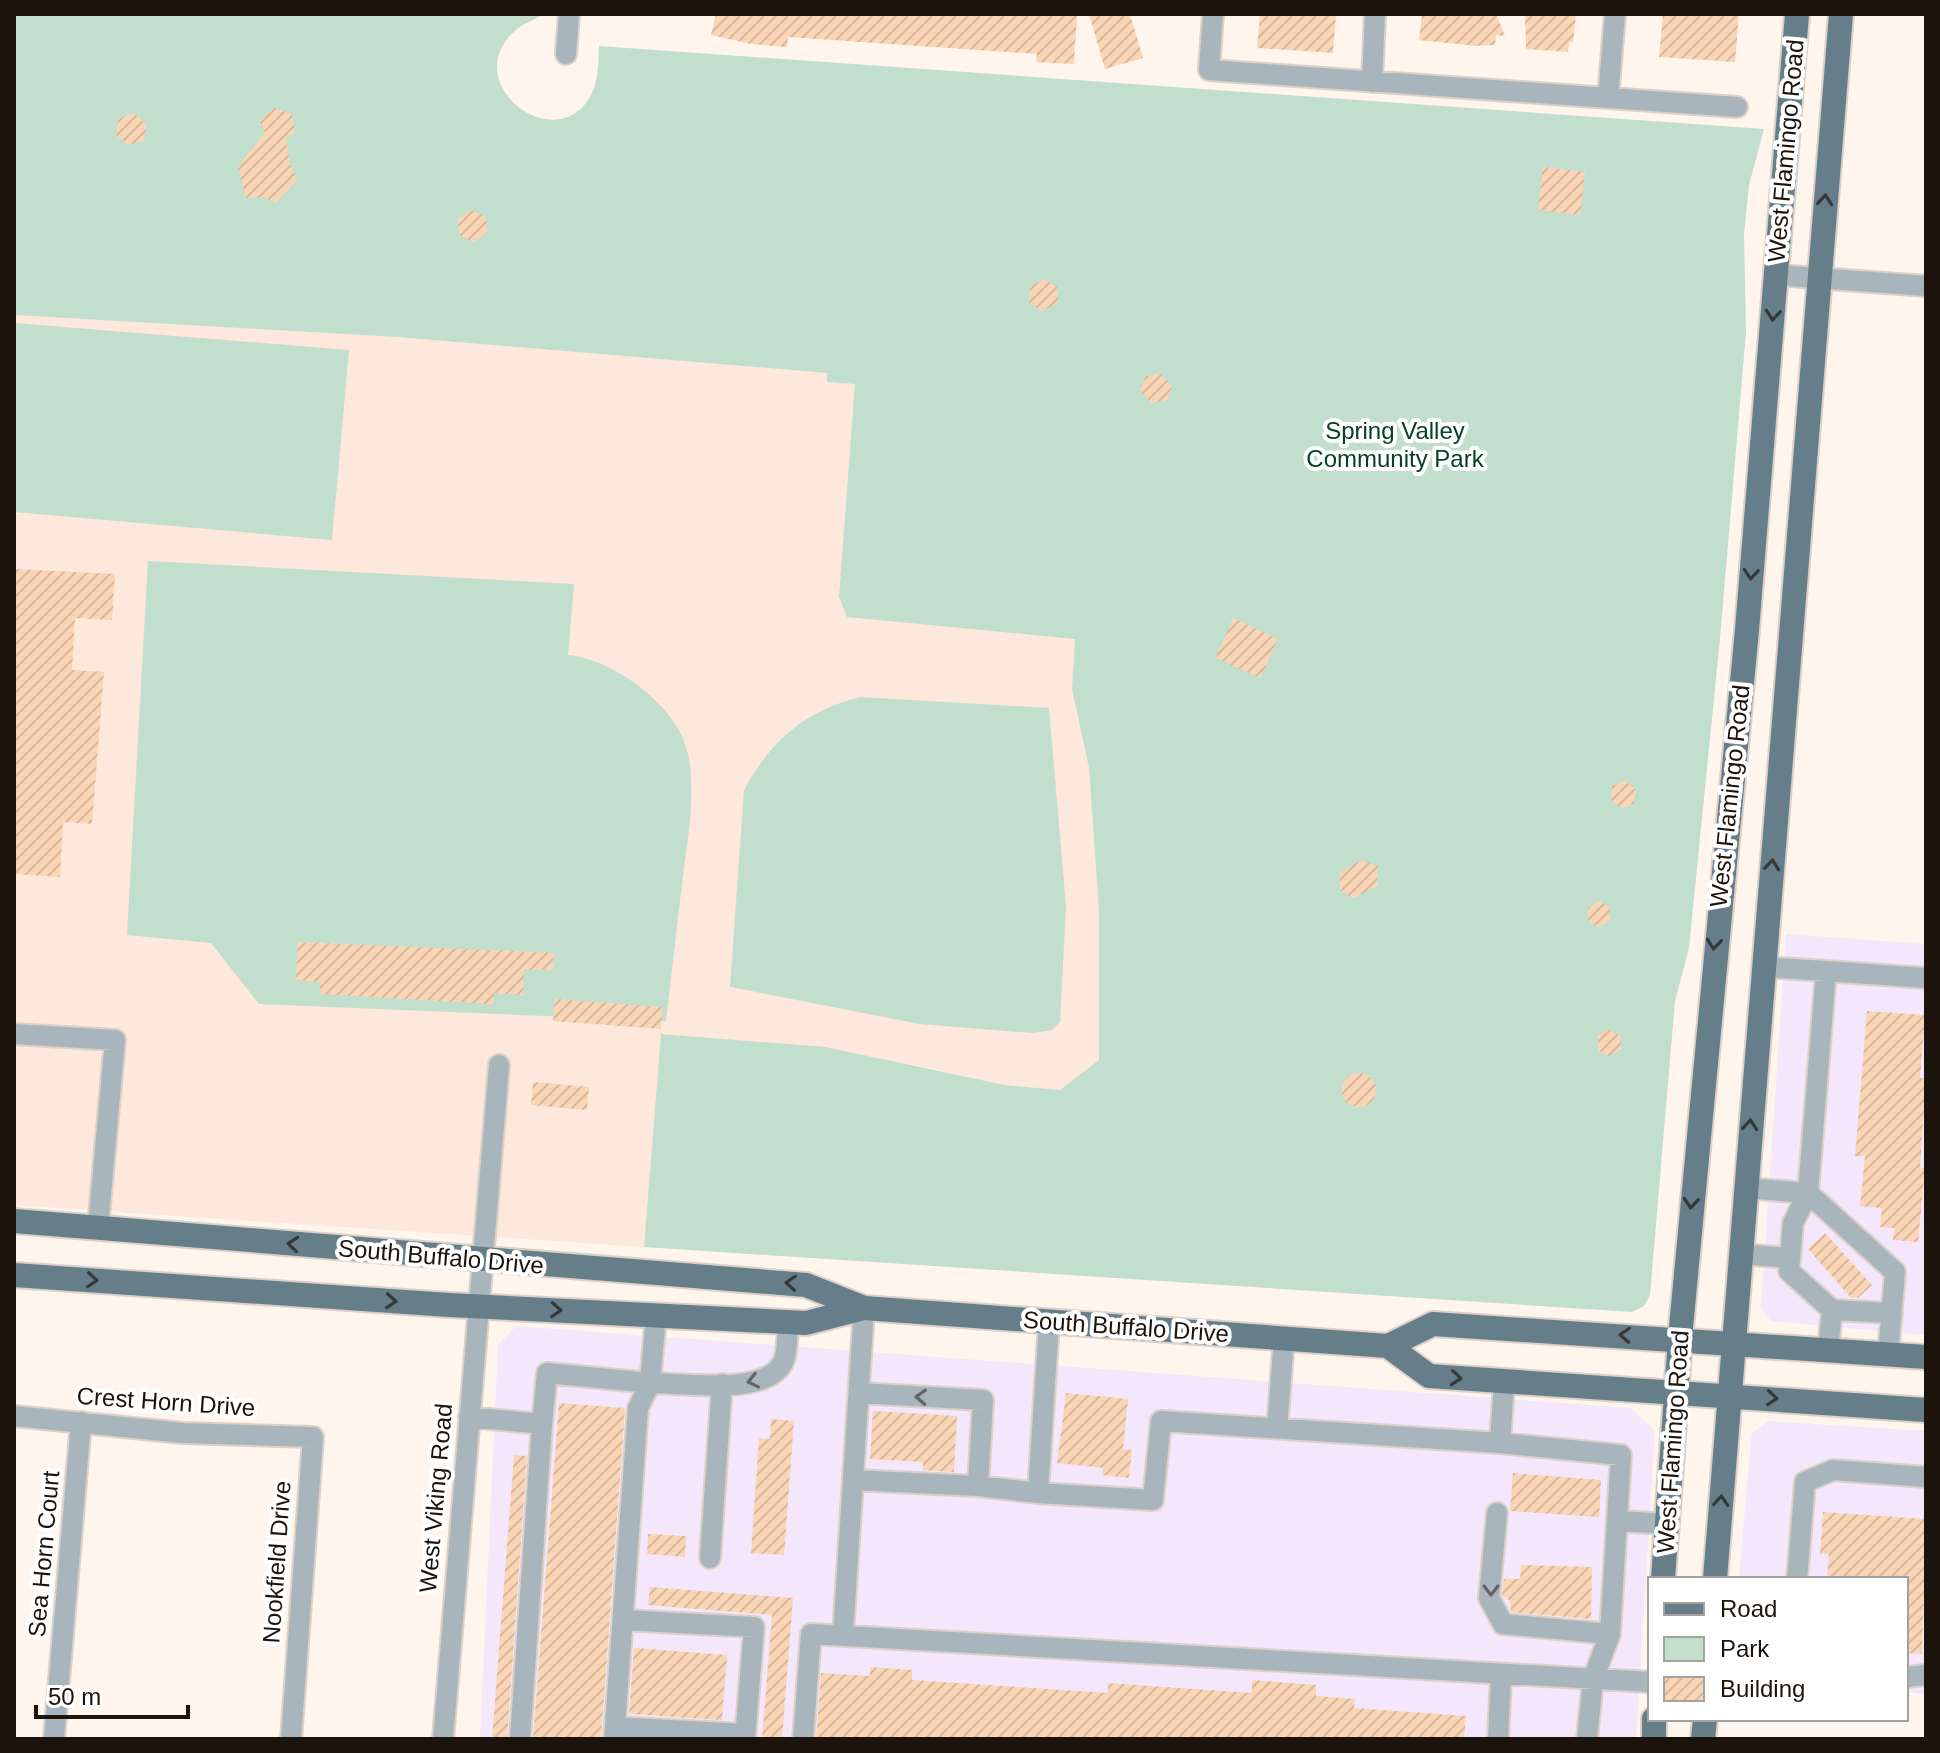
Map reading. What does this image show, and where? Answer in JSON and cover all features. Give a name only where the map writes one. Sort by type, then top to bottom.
[{"type":"main road","name":"West Flamingo Road","points":[[1663,1577],[1680,1338],[1711,983],[1747,630],[1797,14]]},
{"type":"main road","name":"West Flamingo Road","points":[[1715,1577],[1841,14]]},
{"type":"main road","name":"South Buffalo Drive","points":[[14,1221],[806,1285],[864,1308],[1284,1339],[1388,1346],[1433,1324],[1680,1338],[1926,1357]]},
{"type":"main road","name":"South Buffalo Drive","points":[[14,1275],[478,1306],[806,1323],[864,1308]]},
{"type":"main road","points":[[1388,1346],[1429,1376],[1926,1410]]},
{"type":"street","points":[[566,54],[569,14]]},
{"type":"street","points":[[1213,14],[1209,70],[1737,107]]},
{"type":"street","points":[[1372,82],[1375,14]]},
{"type":"street","points":[[1608,98],[1615,14]]},
{"type":"street","points":[[1776,275],[1926,286]]},
{"type":"street","points":[[1764,967],[1926,978]]},
{"type":"street","points":[[1826,971],[1808,1193],[1793,1223],[1789,1271],[1832,1310],[1892,1313]]},
{"type":"street","points":[[14,1034],[115,1040],[98,1227]]},
{"type":"street","name":"West Viking Road","points":[[443,1739],[499,1065]]},
{"type":"street","points":[[1745,1188],[1808,1193],[1895,1272],[1888,1354]]},
{"type":"street","points":[[1740,1254],[1790,1258]]},
{"type":"street","points":[[843,1635],[864,1308]]},
{"type":"street","points":[[1828,1350],[1832,1310]]},
{"type":"street","points":[[623,1620],[754,1627],[745,1737],[615,1733],[638,1408],[650,1383],[656,1316]]},
{"type":"street","points":[[520,1739],[547,1373],[650,1383],[754,1385],[772,1375],[784,1361],[788,1322]]},
{"type":"street","points":[[1038,1493],[1049,1322]]},
{"type":"street","points":[[1277,1428],[1284,1339]]},
{"type":"street","points":[[1500,1443],[1504,1382]]},
{"type":"street","points":[[710,1558],[722,1384]]},
{"type":"street","points":[[859,1393],[983,1400],[978,1486]]},
{"type":"street","name":"Crest Horn Drive","points":[[14,1416],[183,1433],[313,1437]]},
{"type":"street","points":[[469,1417],[542,1424]]},
{"type":"street","points":[[853,1480],[1153,1500],[1161,1421],[1500,1443],[1621,1455],[1610,1634],[1593,1679],[1587,1739]]},
{"type":"street","name":"Sea Horn Court","points":[[54,1739],[81,1422]]},
{"type":"street","name":"Nookfield Drive","points":[[291,1739],[313,1437]]},
{"type":"street","points":[[1797,1577],[1805,1482],[1833,1470],[1926,1477]]},
{"type":"street","points":[[1497,1513],[1489,1598],[1503,1624],[1610,1634]]},
{"type":"street","points":[[1618,1521],[1667,1524]]},
{"type":"street","points":[[803,1739],[811,1634],[1501,1676],[1648,1682]]},
{"type":"street","points":[[1498,1739],[1501,1676]]},
{"type":"shaded area","points":[[14,315],[396,337],[827,373],[827,382],[855,384],[1077,602],[1072,689],[1089,768],[1099,911],[1099,1060],[1061,1090],[1005,1085],[914,1065],[662,1034],[644,1247],[14,1205]]},
{"type":"shaded area","points":[[1786,934],[1926,944],[1924,1335],[1771,1321],[1761,1308]]},
{"type":"shaded area","points":[[516,1326],[1631,1408],[1655,1431],[1636,1739],[480,1739],[498,1345]]},
{"type":"shaded area","points":[[1768,1421],[1926,1431],[1926,1694],[1908,1692],[1908,1577],[1739,1577],[1753,1432]]},
{"type":"green space","name":"Spring Valley Community Park","points":[[14,14],[545,14],[517,29],[501,50],[497,71],[504,90],[518,106],[536,117],[556,120],[575,113],[594,90],[599,46],[1764,129],[1749,185],[1744,234],[1746,332],[1720,639],[1689,948],[1675,1001],[1650,1295],[1644,1306],[1632,1312],[644,1247],[661,1034],[825,1047],[1005,1085],[1060,1090],[1099,1060],[1099,911],[1089,768],[1072,689],[1075,639],[847,617],[839,597],[855,384],[827,382],[827,373],[396,337],[14,315]]},
{"type":"green space","points":[[14,323],[349,350],[332,540],[14,512]]},
{"type":"green space","points":[[148,561],[574,584],[568,655],[605,666],[642,688],[672,719],[688,754],[690,815],[666,1021],[259,1004],[211,943],[127,935]]},
{"type":"green space","points":[[860,697],[1049,708],[1066,906],[1060,1022],[1052,1030],[1032,1033],[920,1024],[730,987],[744,790],[766,756],[792,730],[822,711]]},
{"type":"building","points":[[716,14],[1077,14],[1074,64],[1036,62],[1037,54],[788,37],[787,47],[751,44],[711,35]]},
{"type":"building","points":[[1089,14],[1130,14],[1143,58],[1105,69]]},
{"type":"building","points":[[1260,14],[1336,14],[1333,53],[1257,48]]},
{"type":"building","points":[[1422,14],[1496,14],[1505,36],[1496,35],[1495,45],[1476,46],[1419,40]]},
{"type":"building","points":[[1525,14],[1576,14],[1573,43],[1569,42],[1568,52],[1526,49]]},
{"type":"building","points":[[1663,14],[1739,14],[1735,62],[1659,57]]},
{"type":"building","points":[[274,108],[292,114],[295,132],[286,139],[290,164],[297,180],[277,202],[263,197],[246,198],[238,167],[265,133],[260,121]]},
{"type":"building","points":[[134,113],[146,124],[144,140],[128,145],[116,135],[118,119]]},
{"type":"building","points":[[1543,167],[1585,172],[1580,215],[1538,210]]},
{"type":"building","points":[[471,210],[486,217],[487,233],[473,242],[459,235],[458,219]]},
{"type":"building","points":[[1044,279],[1058,288],[1057,304],[1042,311],[1029,303],[1030,287]]},
{"type":"building","points":[[1161,374],[1172,386],[1167,400],[1151,403],[1140,390],[1146,376]]},
{"type":"building","points":[[14,569],[115,574],[112,620],[75,618],[72,670],[104,672],[92,824],[63,822],[60,877],[14,874]]},
{"type":"building","points":[[1233,618],[1278,639],[1260,678],[1216,658]]},
{"type":"building","points":[[1625,781],[1636,790],[1634,803],[1622,808],[1611,800],[1612,786]]},
{"type":"building","points":[[1362,860],[1378,867],[1377,886],[1354,898],[1340,890],[1340,873]]},
{"type":"building","points":[[1599,901],[1610,907],[1610,921],[1598,927],[1588,921],[1588,908]]},
{"type":"building","points":[[298,942],[554,953],[553,970],[524,969],[523,995],[494,993],[494,1004],[320,994],[320,982],[296,980]]},
{"type":"building","points":[[555,999],[663,1007],[661,1029],[553,1021]]},
{"type":"building","points":[[1867,1011],[1925,1015],[1920,1078],[1926,1078],[1920,1168],[1925,1168],[1918,1242],[1893,1240],[1894,1228],[1880,1227],[1882,1208],[1860,1206],[1865,1156],[1855,1156]]},
{"type":"building","points":[[1608,1029],[1621,1036],[1621,1049],[1609,1056],[1598,1050],[1598,1036]]},
{"type":"building","points":[[1359,1073],[1371,1078],[1376,1090],[1371,1102],[1359,1107],[1347,1102],[1342,1090],[1347,1078]]},
{"type":"building","points":[[533,1082],[589,1087],[587,1110],[531,1105]]},
{"type":"building","points":[[1825,1233],[1872,1285],[1858,1298],[1851,1298],[1808,1249]]},
{"type":"building","points":[[1066,1393],[1128,1399],[1123,1449],[1132,1450],[1129,1478],[1102,1475],[1103,1468],[1057,1463]]},
{"type":"building","points":[[559,1403],[625,1408],[601,1739],[533,1739]]},
{"type":"building","points":[[873,1411],[957,1416],[954,1472],[923,1470],[923,1462],[870,1459]]},
{"type":"building","points":[[771,1419],[794,1421],[784,1555],[751,1553],[759,1438],[770,1439]]},
{"type":"building","points":[[514,1455],[527,1456],[507,1739],[492,1739]]},
{"type":"building","points":[[1513,1473],[1601,1480],[1599,1517],[1510,1511]]},
{"type":"building","points":[[1823,1512],[1926,1519],[1922,1654],[1908,1653],[1908,1577],[1827,1577],[1829,1554],[1820,1554]]},
{"type":"building","points":[[648,1534],[686,1536],[685,1557],[647,1554]]},
{"type":"building","points":[[1521,1565],[1592,1567],[1591,1619],[1511,1612],[1510,1601],[1502,1595],[1504,1579],[1520,1579]]},
{"type":"building","points":[[650,1587],[793,1598],[782,1739],[762,1739],[772,1615],[648,1605]]},
{"type":"building","points":[[634,1648],[727,1655],[722,1720],[629,1714]]},
{"type":"building","points":[[870,1667],[912,1670],[912,1680],[1108,1693],[1108,1683],[1252,1693],[1252,1680],[1316,1685],[1316,1696],[1355,1699],[1354,1708],[1466,1716],[1464,1739],[816,1739],[821,1673],[870,1676]]}]
